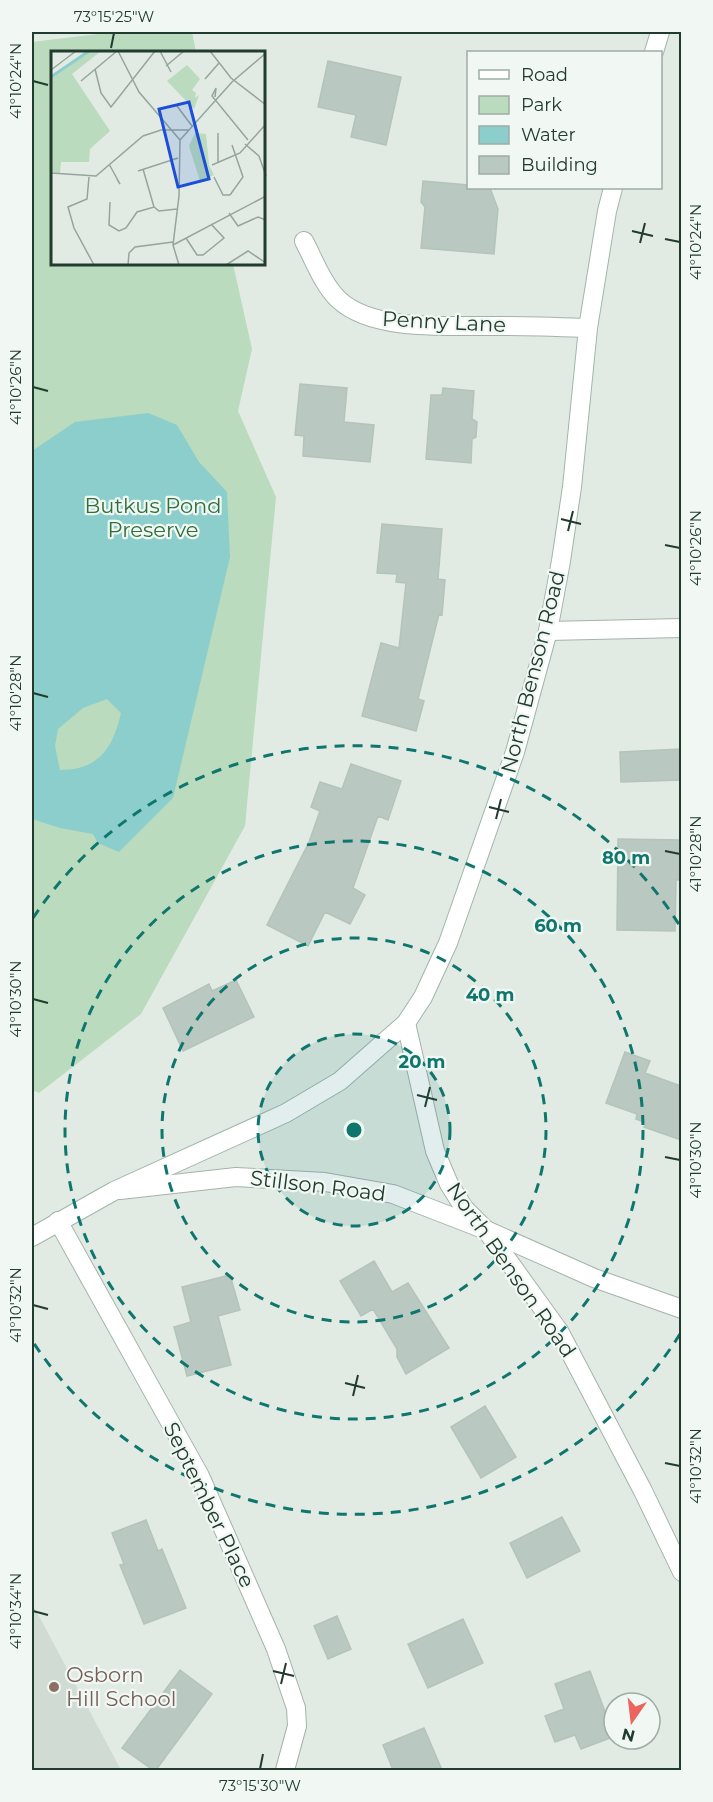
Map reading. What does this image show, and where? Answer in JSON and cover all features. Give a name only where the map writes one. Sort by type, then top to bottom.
[{"type":"street","points":[[654,51],[660,32]]},
{"type":"street","name":"North Benson Road","points":[[613,189],[588,328],[572,487],[548,631],[515,753],[451,934],[423,997],[406,1023],[435,1151],[449,1184],[464,1208],[486,1230],[559,1331],[643,1491],[681,1572]]},
{"type":"street","name":"Penny Lane","points":[[304,240],[327,285],[339,300],[357,312],[375,318],[406,324],[588,328]]},
{"type":"street","points":[[548,631],[681,628]]},
{"type":"street","name":"Stillson Road","points":[[32,1237],[114,1191],[286,1113],[340,1081],[406,1023]]},
{"type":"street","name":"Stillson Road","points":[[114,1191],[236,1177],[324,1182],[393,1194],[486,1230],[594,1278],[681,1309]]},
{"type":"street","name":"September Place","points":[[58,1221],[200,1476],[276,1649],[296,1708],[297,1726],[285,1770]]},
{"type":"shaded area","name":"Osborn Hill School","points":[[32,1603],[121,1770],[32,1770]]},
{"type":"green space","name":"Butkus Pond Preserve","points":[[115,32],[192,32],[196,51],[51,51],[51,266],[233,266],[252,349],[238,411],[276,497],[245,826],[141,1014],[39,1093],[32,1090],[32,42]]},
{"type":"water","points":[[148,413],[177,425],[199,462],[227,492],[230,557],[173,798],[119,852],[98,843],[93,834],[60,828],[32,819],[32,451],[75,422]],"holes":[[[107,699],[121,713],[114,737],[102,755],[85,766],[60,770],[55,746],[58,729],[83,708]]]},
{"type":"building","points":[[328,61],[401,77],[386,145],[351,137],[356,115],[318,107]]},
{"type":"building","points":[[423,181],[467,185],[467,189],[490,189],[498,209],[494,254],[421,248],[425,207],[421,202]]},
{"type":"building","points":[[300,384],[347,388],[344,422],[374,425],[370,462],[303,456],[304,436],[295,435]]},
{"type":"building","points":[[443,388],[474,391],[472,419],[477,422],[476,437],[472,439],[471,463],[426,459],[431,395],[442,395]]},
{"type":"building","points":[[382,524],[442,529],[438,579],[445,580],[442,615],[439,614],[418,699],[424,701],[416,731],[362,716],[381,643],[399,648],[406,583],[396,582],[397,574],[377,573]]},
{"type":"building","points":[[681,749],[681,780],[621,782],[620,752]]},
{"type":"building","points":[[351,764],[401,781],[388,820],[378,816],[353,888],[365,895],[350,924],[325,912],[308,946],[267,925],[309,842],[320,811],[311,807],[320,782],[342,789]]},
{"type":"building","points":[[618,839],[681,840],[681,880],[676,880],[675,931],[617,930]]},
{"type":"building","points":[[236,980],[254,1017],[183,1051],[163,1008],[209,984],[212,991]]},
{"type":"building","points":[[625,1052],[650,1061],[645,1073],[681,1086],[681,1140],[644,1127],[646,1123],[636,1119],[637,1114],[606,1103]]},
{"type":"building","points":[[374,1261],[392,1292],[408,1283],[449,1348],[406,1374],[397,1357],[397,1349],[373,1309],[361,1316],[340,1281]]},
{"type":"building","points":[[230,1275],[240,1310],[218,1316],[231,1365],[187,1376],[174,1327],[191,1322],[182,1287]]},
{"type":"building","points":[[485,1406],[516,1457],[481,1478],[451,1427]]},
{"type":"building","points":[[562,1517],[580,1551],[527,1578],[510,1543]]},
{"type":"building","points":[[146,1520],[158,1551],[162,1549],[186,1608],[144,1624],[120,1565],[124,1564],[112,1533]]},
{"type":"building","points":[[337,1616],[351,1649],[328,1659],[314,1626]]},
{"type":"building","points":[[463,1619],[483,1663],[428,1688],[408,1644]]},
{"type":"building","points":[[180,1670],[212,1694],[156,1770],[153,1770],[122,1748]]},
{"type":"building","points":[[590,1671],[602,1704],[602,1741],[581,1749],[575,1735],[555,1742],[545,1716],[564,1709],[555,1684]]},
{"type":"building","points":[[424,1728],[442,1770],[393,1770],[383,1745]]},
{"type":"place","name":"Osborn Hill School","points":[[54,1687]]}]
